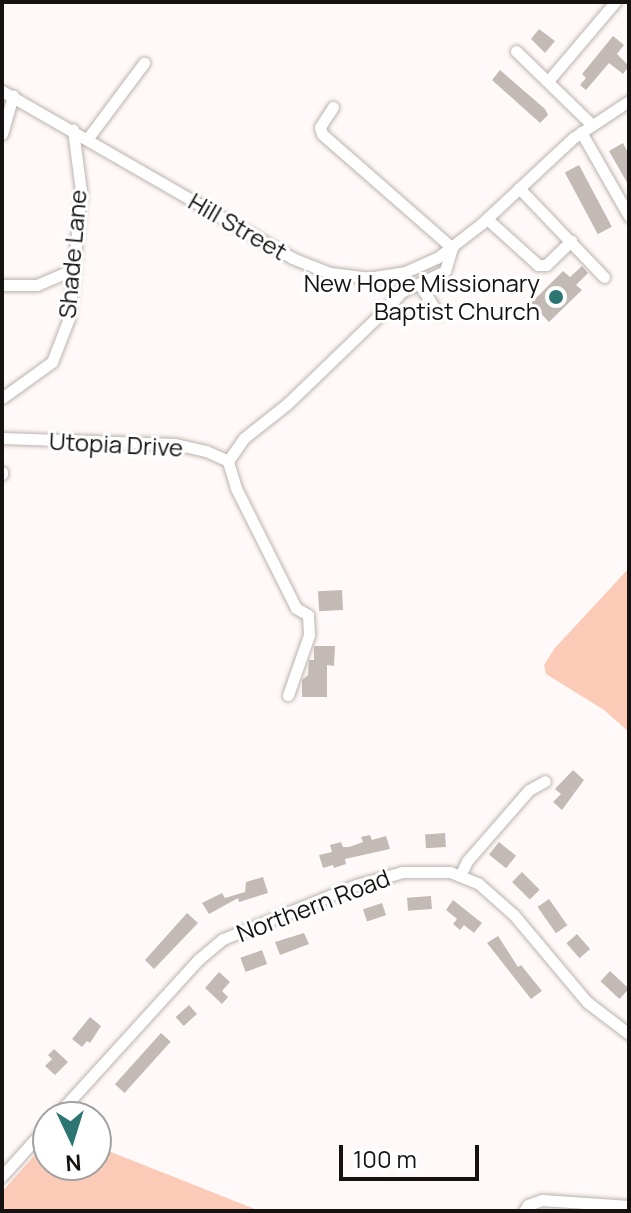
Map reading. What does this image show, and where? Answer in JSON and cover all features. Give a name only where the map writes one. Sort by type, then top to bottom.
[{"type":"street","points":[[548,81],[615,2]]},
{"type":"street","points":[[516,51],[591,124]]},
{"type":"street","points":[[88,138],[144,63]]},
{"type":"street","points":[[2,134],[8,94]]},
{"type":"street","name":"Hill Street","points":[[8,94],[254,237],[311,266],[350,277],[386,277],[405,272],[452,248],[581,132],[629,101]]},
{"type":"street","points":[[288,695],[309,635],[308,615],[296,608],[236,488],[228,461],[244,438],[287,404],[401,292],[445,271],[452,248],[322,134],[320,127],[333,107]]},
{"type":"street","name":"Shade Lane","points":[[2,398],[45,369],[57,354],[69,318],[81,191],[73,130]]},
{"type":"street","points":[[581,132],[629,216]]},
{"type":"street","points":[[519,188],[604,277]]},
{"type":"street","points":[[487,219],[538,265],[546,265],[571,241]]},
{"type":"street","points":[[2,285],[37,285],[74,269]]},
{"type":"street","points":[[401,292],[405,272]]},
{"type":"street","points":[[420,285],[438,314]]},
{"type":"street","name":"Utopia Drive","points":[[2,438],[175,444],[210,452],[228,461]]},
{"type":"street","points":[[460,876],[467,861],[529,790],[545,781]]},
{"type":"street","name":"Northern Road","points":[[69,1101],[188,970],[223,939],[387,876],[434,870],[479,884],[503,904],[587,1002],[629,1034]]},
{"type":"street","points":[[2,1176],[32,1143]]},
{"type":"street","points":[[524,1211],[528,1205],[542,1200],[629,1206]]},
{"type":"shaded area","points":[[629,568],[629,732],[604,710],[546,674],[544,665],[554,649]]},
{"type":"shaded area","points":[[112,1152],[260,1211],[2,1211],[2,1192],[32,1158],[32,1181],[112,1181]]},
{"type":"building","points":[[539,29],[555,41],[545,53],[531,39]]},
{"type":"building","points":[[613,36],[624,45],[617,54],[629,66],[623,74],[609,63],[586,90],[580,85],[586,78],[582,74]]},
{"type":"building","points":[[500,70],[545,109],[548,115],[540,123],[492,80]]},
{"type":"building","points":[[623,143],[629,155],[629,186],[609,151]]},
{"type":"building","points":[[579,165],[612,227],[598,234],[565,173]]},
{"type":"building","name":"New Hope Missionary Baptist Church","points":[[582,266],[588,273],[576,285],[582,290],[549,322],[531,303],[563,271],[570,277]]},
{"type":"building","points":[[342,590],[343,610],[319,611],[318,591]]},
{"type":"building","points":[[314,646],[335,646],[334,666],[327,665],[327,697],[302,697],[302,680],[308,675],[309,660],[314,660]]},
{"type":"building","points":[[573,770],[584,780],[562,810],[553,802],[561,794],[555,789]]},
{"type":"building","points":[[445,833],[446,847],[426,848],[425,834]]},
{"type":"building","points":[[370,835],[372,840],[386,836],[390,849],[345,859],[346,864],[334,868],[333,865],[323,868],[319,855],[332,852],[330,845],[341,842],[343,847],[349,847],[363,842],[361,837]]},
{"type":"building","points":[[499,842],[516,856],[506,868],[489,854]]},
{"type":"building","points":[[522,872],[540,890],[530,900],[512,882]]},
{"type":"building","points":[[263,877],[268,893],[239,902],[238,898],[209,914],[202,903],[222,893],[225,898],[245,892],[246,882]]},
{"type":"building","points":[[431,896],[432,909],[408,911],[407,898]]},
{"type":"building","points":[[549,899],[567,925],[556,933],[538,907]]},
{"type":"building","points":[[453,900],[482,923],[474,933],[464,925],[460,930],[453,924],[457,919],[446,910]]},
{"type":"building","points":[[382,903],[386,915],[367,922],[363,909]]},
{"type":"building","points":[[187,913],[198,923],[154,969],[145,960]]},
{"type":"building","points":[[304,933],[309,944],[280,955],[275,942]]},
{"type":"building","points":[[577,934],[590,949],[580,958],[566,943]]},
{"type":"building","points":[[498,936],[518,967],[521,965],[542,991],[531,999],[487,943]]},
{"type":"building","points":[[262,950],[267,964],[246,972],[240,958]]},
{"type":"building","points":[[610,971],[629,989],[619,999],[600,981]]},
{"type":"building","points":[[219,972],[230,982],[222,991],[228,997],[222,1004],[205,988]]},
{"type":"building","points":[[189,1005],[197,1014],[184,1026],[176,1017]]},
{"type":"building","points":[[90,1017],[101,1026],[90,1043],[87,1041],[82,1047],[72,1039]]},
{"type":"building","points":[[161,1033],[171,1042],[124,1093],[115,1084]]},
{"type":"building","points":[[54,1049],[68,1062],[55,1075],[45,1066],[52,1059],[48,1055]]},
{"type":"place","name":"New Hope Missionary Baptist Church","points":[[556,297]]}]
